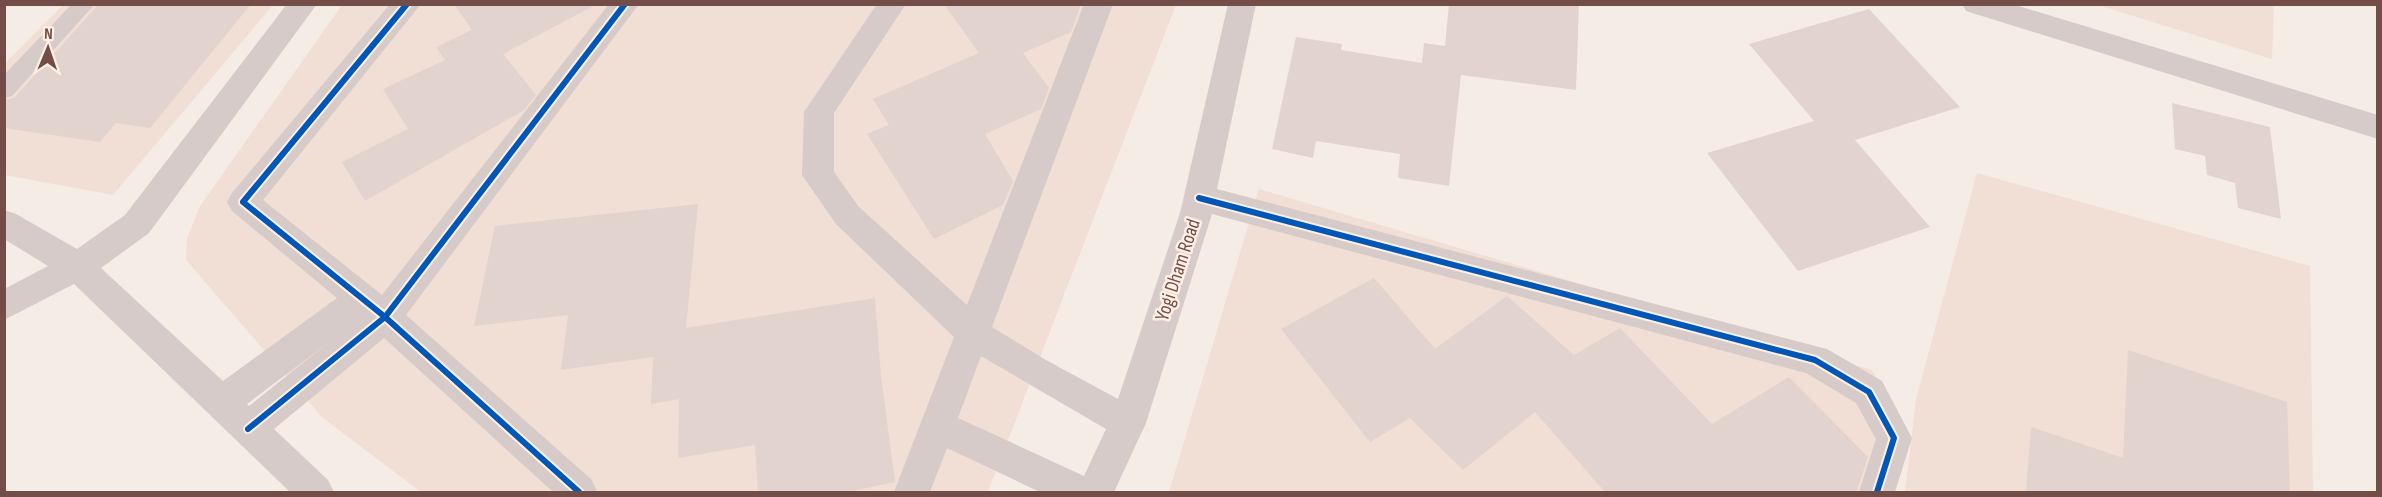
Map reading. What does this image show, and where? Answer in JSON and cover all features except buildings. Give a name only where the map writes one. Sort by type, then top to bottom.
[{"type":"street","points":[[4,306],[77,266],[118,240],[137,224],[303,4]]},
{"type":"street","points":[[407,4],[243,202],[373,308],[579,492]]},
{"type":"street","points":[[248,429],[373,308],[625,4]]},
{"type":"street","points":[[892,4],[819,112],[818,174],[847,215],[973,333],[1034,371],[1128,423]]},
{"type":"street","points":[[912,492],[1099,4]]},
{"type":"street","name":"Yogi Dham Road","points":[[1095,492],[1128,423],[1199,198],[1242,4]]},
{"type":"street","points":[[1976,4],[2378,127]]},
{"type":"street","points":[[1199,198],[1815,360],[1869,392],[1894,438],[1877,492]]},
{"type":"street","points":[[4,223],[77,266],[315,492]]},
{"type":"street","points":[[221,403],[373,308]]},
{"type":"street","points":[[937,426],[1078,492]]},
{"type":"lane","points":[[4,90],[85,4]]},
{"type":"shaded area","points":[[63,5],[273,5],[113,195],[5,175],[4,64]]},
{"type":"shaded area","points":[[342,5],[1176,5],[988,492],[421,492],[323,418],[186,260],[187,239],[200,206]]},
{"type":"shaded area","points":[[2098,5],[2274,5],[2272,59]]},
{"type":"shaded area","points":[[1977,173],[2310,266],[2313,492],[1905,492],[1916,399]]},
{"type":"shaded area","points":[[1259,189],[1872,370],[1905,429],[1886,492],[1169,492]]},
{"type":"cycle path","points":[[248,429],[385,317],[243,202],[407,4]]},
{"type":"cycle path","points":[[579,492],[385,317],[625,4]]},
{"type":"cycle path","points":[[1199,198],[1815,360],[1869,392],[1894,438],[1877,492]]}]
